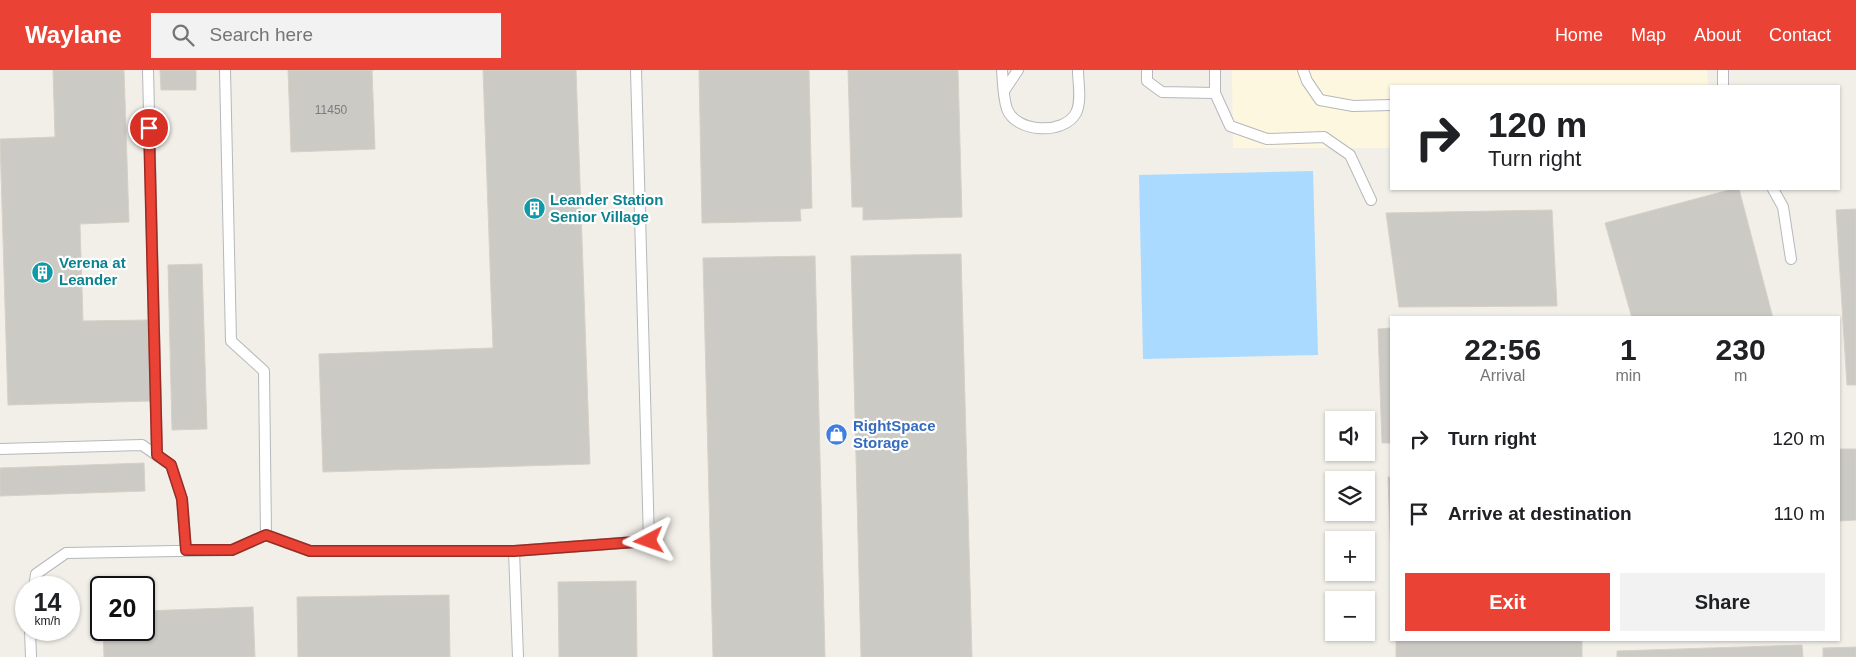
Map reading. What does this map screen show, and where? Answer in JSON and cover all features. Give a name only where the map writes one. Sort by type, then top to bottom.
[{"type":"lane","points":[[148,70],[157,455]]},
{"type":"lane","points":[[225,70],[231,340],[264,371],[266,535]]},
{"type":"lane","points":[[36,576],[66,553],[232,550],[266,535],[310,551],[514,551],[649,541],[636,70]]},
{"type":"lane","points":[[1002,70],[1007,110],[1018,123],[1040,128],[1061,126],[1070,121],[1076,112],[1079,102],[1078,70]]},
{"type":"lane","points":[[1004,92],[1010,70]]},
{"type":"lane","points":[[1004,92],[1018,70]]},
{"type":"lane","points":[[1147,70],[1147,81],[1162,92],[1215,93]]},
{"type":"lane","points":[[1215,70],[1215,93],[1230,126],[1267,139],[1324,137],[1350,155],[1371,200]]},
{"type":"lane","points":[[1303,70],[1307,81],[1320,100],[1353,106],[1390,105]]},
{"type":"lane","points":[[1723,70],[1723,85]]},
{"type":"lane","points":[[1774,190],[1783,207],[1791,258]]},
{"type":"lane","points":[[0,449],[142,445],[171,465],[182,499],[186,550]]},
{"type":"lane","points":[[514,551],[518,657]]},
{"type":"lane","points":[[30,641],[31,657]]},
{"type":"shaded area","points":[[1232,70],[1707,70],[1708,85],[1390,85],[1390,148],[1233,148]]},
{"type":"water","points":[[1313,171],[1318,355],[1143,359],[1139,175]]},
{"type":"building","name":"Verena at Leander","points":[[53,70],[124,70],[129,222],[80,224],[83,321],[149,320],[151,401],[8,405],[0,139],[55,137]]},
{"type":"building","points":[[160,70],[196,70],[196,90],[161,90]]},
{"type":"building","points":[[288,70],[372,70],[375,149],[291,152]]},
{"type":"building","name":"Leander Station Senior Village","points":[[483,70],[576,70],[590,464],[323,472],[319,354],[493,348]]},
{"type":"building","points":[[699,70],[809,70],[812,208],[800,209],[801,221],[702,223]]},
{"type":"building","points":[[848,70],[958,70],[962,217],[863,220],[863,207],[852,207]]},
{"type":"building","points":[[1729,190],[1739,190],[1772,316],[1631,316],[1605,223]]},
{"type":"building","points":[[1856,209],[1856,385],[1847,385],[1836,210]]},
{"type":"building","points":[[1552,210],[1557,306],[1399,307],[1386,213]]},
{"type":"building","points":[[961,254],[972,657],[861,657],[851,256]]},
{"type":"building","points":[[815,256],[825,657],[713,657],[703,258]]},
{"type":"building","points":[[202,264],[207,429],[172,430],[168,265]]},
{"type":"building","points":[[1390,328],[1390,443],[1382,443],[1378,329]]},
{"type":"building","points":[[1840,449],[1856,449],[1856,520],[1840,521]]},
{"type":"building","points":[[144,463],[145,491],[0,496],[0,468]]},
{"type":"building","points":[[1388,477],[1390,477],[1390,532]]},
{"type":"building","points":[[636,581],[637,657],[559,657],[558,582]]},
{"type":"building","points":[[449,595],[450,657],[298,657],[297,597]]},
{"type":"building","points":[[253,607],[255,657],[104,657],[103,641],[155,641],[155,611]]},
{"type":"building","points":[[1396,641],[1582,641],[1582,657],[1396,657]]},
{"type":"building","points":[[1802,645],[1803,657],[1617,657],[1617,651]]},
{"type":"building","points":[[1856,647],[1856,657],[1823,657],[1823,648]]},
{"type":"place","name":"Leander Station Senior Village","points":[[534,209]]},
{"type":"place","name":"Verena at Leander","points":[[43,272]]},
{"type":"place","name":"RightSpace Storage","points":[[837,435]]},
{"type":"route","points":[[149,128],[157,455],[171,465],[182,499],[186,550],[232,550],[266,535],[310,551],[514,551],[649,541]]}]
